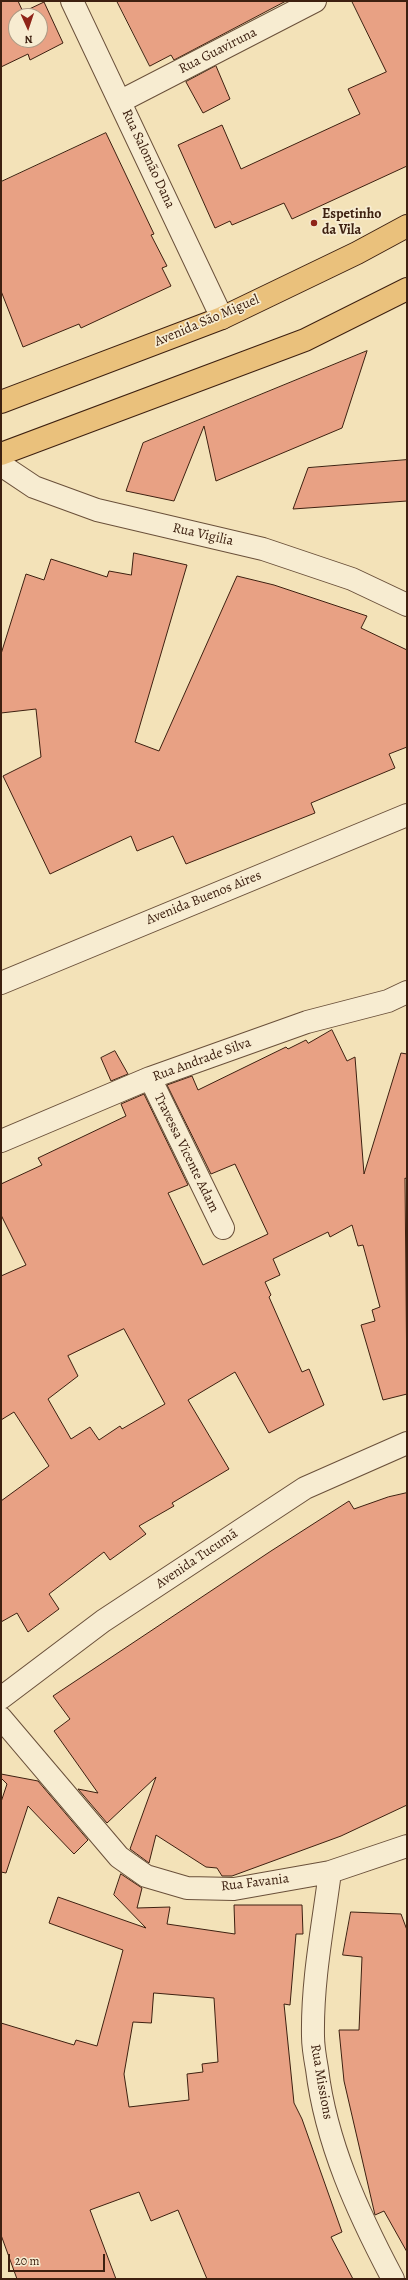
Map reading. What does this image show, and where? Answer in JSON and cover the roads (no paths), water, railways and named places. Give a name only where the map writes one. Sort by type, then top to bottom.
[{"type":"main road","name":"Avenida São Miguel","points":[[1,402],[222,318],[357,253],[407,226]]},
{"type":"main road","points":[[1,454],[298,343],[407,290]]},
{"type":"street","name":"Rua Salomão Dana","points":[[72,1],[121,101],[222,318]]},
{"type":"street","name":"Rua Guaviruna","points":[[121,101],[315,1]]},
{"type":"street","name":"Rua Vigilia","points":[[1,465],[34,488],[97,510],[263,549],[352,579],[407,605]]},
{"type":"street","name":"Avenida Buenos Aires","points":[[1,983],[407,814]]},
{"type":"street","points":[[397,996],[407,1010]]},
{"type":"street","name":"Rua Andrade Silva","points":[[1,1141],[150,1078],[307,1022],[397,996]]},
{"type":"street","name":"Travessa Vicente Adam","points":[[150,1078],[223,1228]]},
{"type":"street","name":"Avenida Tucumã","points":[[1,1698],[103,1622],[305,1488],[407,1443]]},
{"type":"street","name":"Rua Favania","points":[[1,1718],[119,1857],[146,1876],[187,1888],[234,1889],[330,1872],[407,1846]]},
{"type":"street","name":"Rua Missions","points":[[330,1872],[312,2036],[319,2088],[332,2140],[351,2192],[393,2279]]},
{"type":"place","name":"Espetinho da Vila","points":[[314,223]]}]
